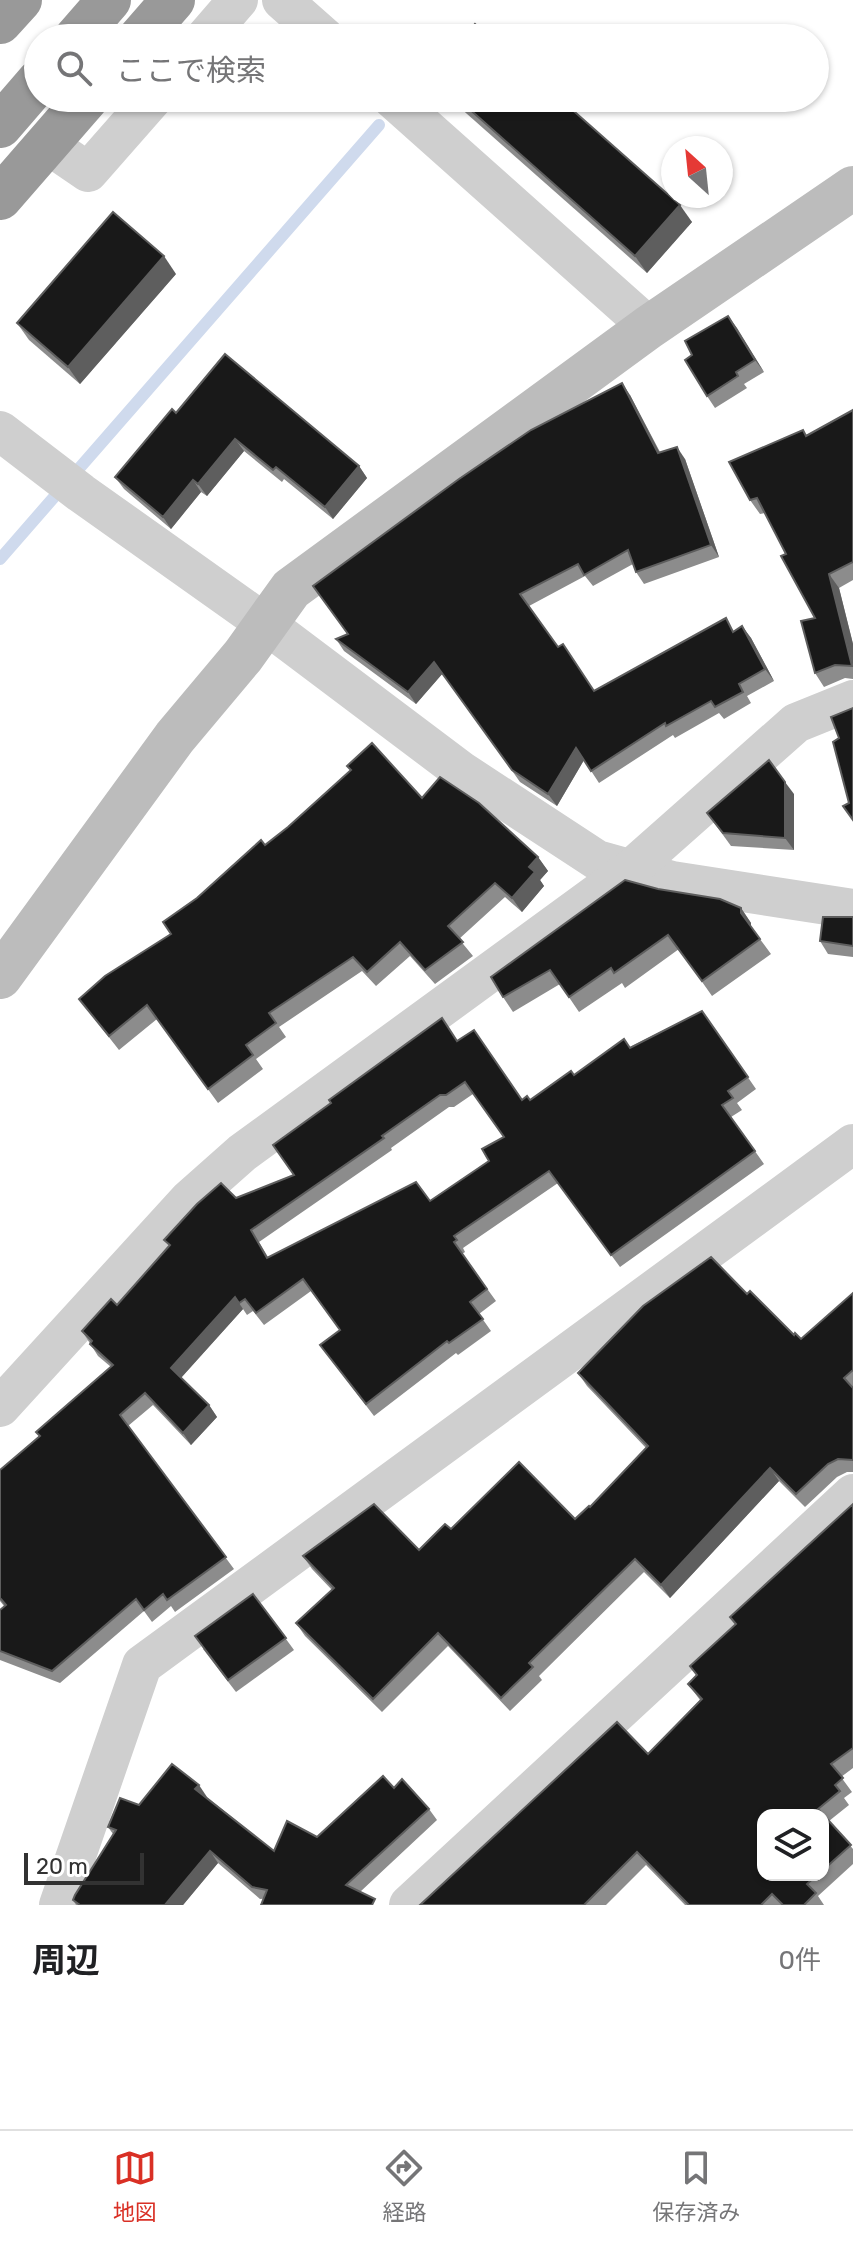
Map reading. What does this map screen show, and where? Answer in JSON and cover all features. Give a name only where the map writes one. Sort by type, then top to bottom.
[{"type":"highway","points":[[0,22],[20,0]]},
{"type":"highway","points":[[88,24],[109,0]]},
{"type":"highway","points":[[152,24],[173,0]]},
{"type":"highway","points":[[0,126],[24,98]]},
{"type":"highway","points":[[0,198],[75,112]]},
{"type":"street","points":[[217,24],[238,0]]},
{"type":"street","points":[[282,0],[309,24]]},
{"type":"street","points":[[47,144],[88,172],[141,112]]},
{"type":"street","points":[[408,112],[649,327]]},
{"type":"street","points":[[0,977],[175,737],[267,625],[291,589],[649,327],[853,188]]},
{"type":"street","points":[[0,431],[483,785],[597,860],[672,881],[853,909]]},
{"type":"street","points":[[0,1407],[189,1200],[242,1153],[630,870],[796,723],[853,700]]},
{"type":"street","points":[[59,1905],[142,1665],[853,1144]]},
{"type":"street","points":[[409,1905],[853,1494]]},
{"type":"building","points":[[473,112],[575,112],[661,188],[661,208],[677,208],[635,256]]},
{"type":"building","points":[[113,212],[164,256],[68,367],[17,323]]},
{"type":"building","points":[[728,316],[755,360],[736,372],[738,376],[707,396],[685,360],[692,355],[685,341]]},
{"type":"building","points":[[225,354],[359,466],[325,507],[235,439],[198,484],[193,480],[163,517],[115,477],[172,409],[176,413]]},
{"type":"building","points":[[622,383],[658,453],[677,447],[711,545],[636,572],[628,550],[584,575],[578,564],[520,594],[558,647],[563,644],[594,691],[726,618],[733,632],[742,626],[765,669],[739,684],[743,692],[715,707],[711,701],[666,726],[665,723],[591,771],[576,748],[548,794],[512,770],[434,662],[408,692],[336,639],[348,634],[313,586],[531,430]]},
{"type":"building","points":[[853,410],[853,562],[829,574],[852,666],[835,665],[815,673],[801,621],[815,618],[781,556],[786,554],[757,498],[750,500],[729,462],[803,430],[806,436]]},
{"type":"building","points":[[853,708],[853,820],[843,806],[849,803],[833,742],[839,738],[831,717]]},
{"type":"building","points":[[372,743],[422,798],[440,777],[479,803],[538,857],[529,867],[535,872],[512,898],[495,883],[448,926],[463,942],[425,970],[400,942],[367,972],[353,957],[269,1013],[276,1023],[246,1045],[253,1055],[208,1089],[147,1005],[109,1036],[79,999],[105,976],[171,934],[163,922],[197,898],[261,840],[265,845],[288,827],[351,770],[347,766]]},
{"type":"building","points":[[769,760],[785,782],[785,838],[723,833],[707,813]]},
{"type":"building","points":[[625,880],[720,899],[741,908],[741,913],[760,939],[702,981],[668,935],[614,973],[611,968],[569,997],[550,970],[503,997],[491,977]]},
{"type":"building","points":[[823,917],[853,917],[853,946],[820,941]]},
{"type":"building","points":[[702,1011],[748,1077],[728,1091],[733,1098],[722,1105],[755,1151],[611,1255],[549,1171],[454,1236],[457,1240],[454,1242],[487,1289],[470,1302],[483,1319],[449,1343],[447,1341],[366,1404],[320,1345],[340,1330],[303,1279],[256,1313],[245,1299],[239,1303],[235,1297],[171,1368],[209,1405],[183,1433],[145,1393],[120,1415],[226,1557],[167,1600],[163,1594],[144,1610],[136,1599],[52,1671],[0,1651],[0,1610],[6,1605],[0,1598],[0,1470],[40,1436],[36,1432],[113,1365],[90,1344],[92,1341],[82,1331],[111,1299],[117,1305],[170,1245],[164,1240],[197,1204],[221,1183],[236,1198],[294,1175],[273,1145],[442,1018],[457,1041],[474,1030],[522,1100],[527,1096],[530,1100],[571,1071],[574,1075],[624,1039],[630,1048]],"holes":[[[465,1082],[504,1137],[482,1149],[489,1161],[430,1201],[416,1182],[267,1258],[251,1230],[384,1138],[382,1136],[440,1095],[446,1095]]]},
{"type":"building","points":[[711,1257],[747,1294],[750,1291],[801,1339],[853,1293],[853,1370],[844,1378],[853,1388],[853,1460],[838,1459],[828,1464],[796,1494],[770,1468],[661,1585],[635,1559],[529,1663],[533,1667],[501,1698],[438,1633],[373,1699],[296,1623],[334,1588],[303,1556],[374,1504],[419,1550],[445,1524],[451,1529],[519,1462],[575,1519],[648,1446],[578,1373],[643,1306]]},
{"type":"building","points":[[853,1504],[853,1748],[831,1764],[843,1778],[835,1785],[840,1791],[818,1809],[757,1809],[757,1881],[810,1881],[807,1884],[816,1893],[804,1905],[783,1905],[772,1894],[761,1905],[689,1905],[637,1852],[584,1905],[420,1905],[617,1722],[648,1754],[702,1699],[688,1684],[697,1675],[690,1666],[736,1624],[730,1617]]},
{"type":"building","points":[[253,1594],[286,1638],[228,1680],[195,1636]]},
{"type":"building","points":[[172,1764],[199,1785],[195,1789],[274,1851],[287,1821],[317,1837],[383,1776],[394,1788],[402,1779],[429,1809],[346,1885],[375,1899],[372,1905],[261,1905],[267,1890],[252,1887],[210,1851],[165,1905],[80,1905],[73,1900],[116,1830],[108,1827],[120,1798],[139,1805]]},
{"type":"building","points":[[829,1821],[851,1845],[829,1865]]},
{"type":"waterway","points":[[0,559],[379,125]]}]
